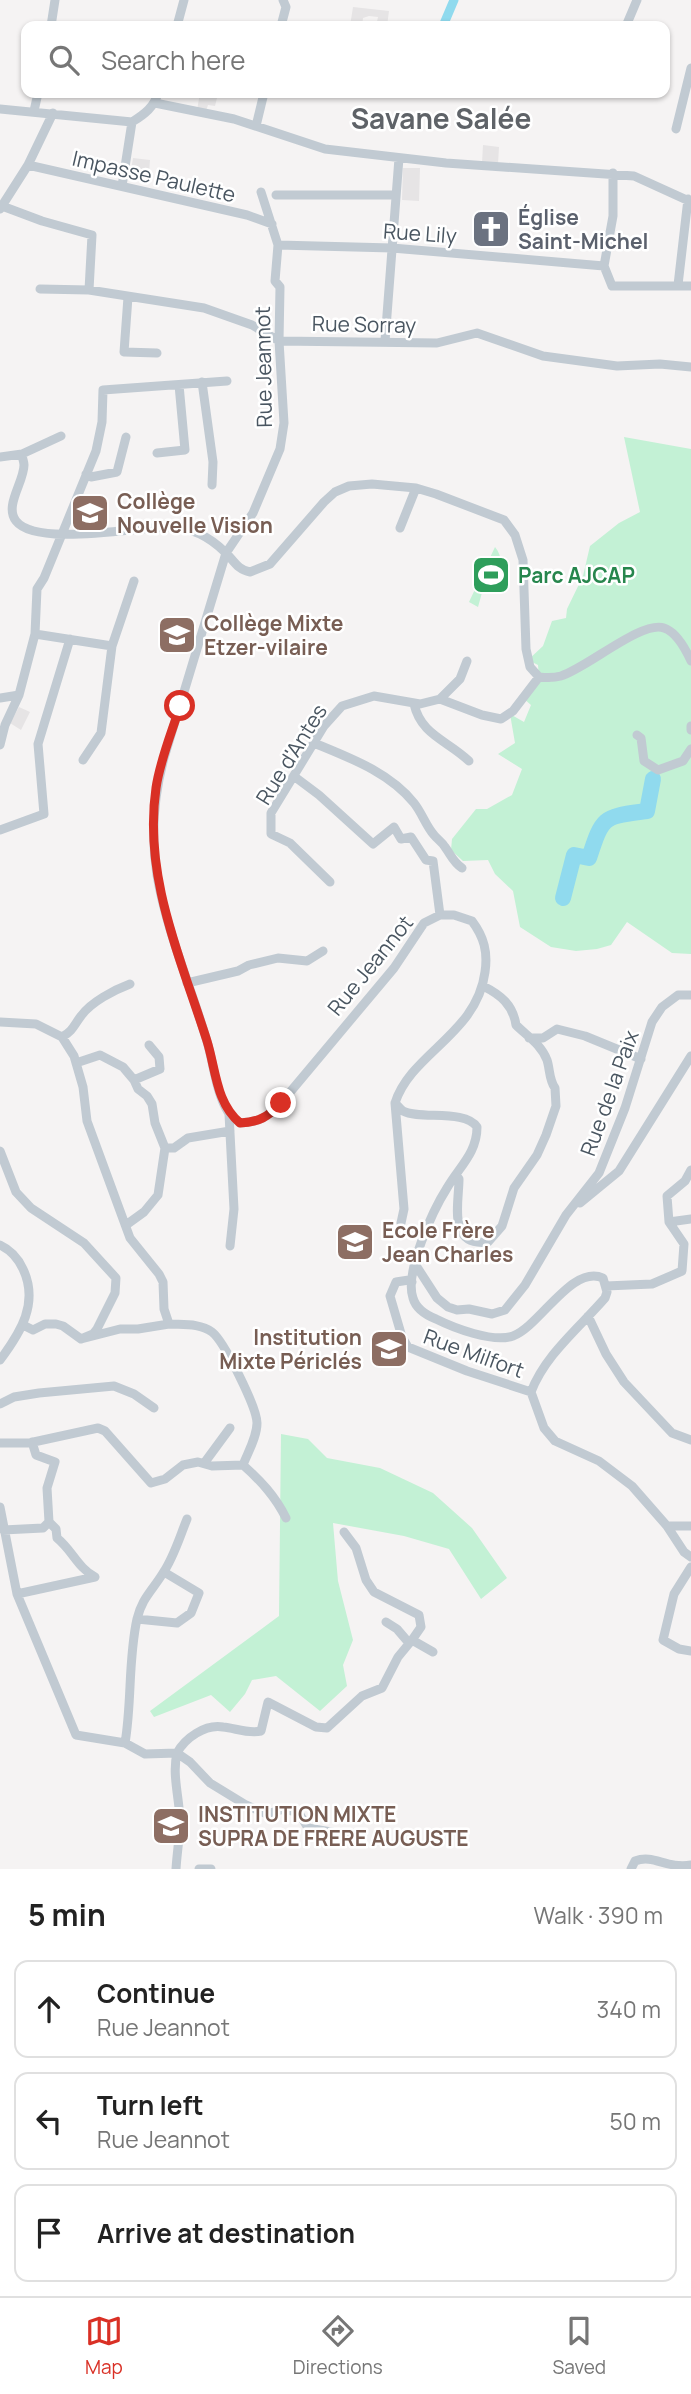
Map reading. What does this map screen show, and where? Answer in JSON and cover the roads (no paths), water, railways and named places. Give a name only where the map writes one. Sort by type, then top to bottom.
[{"type":"street","points":[[52,21],[55,0]]},
{"type":"street","points":[[178,21],[184,0]]},
{"type":"street","points":[[282,21],[286,7],[283,0]]},
{"type":"street","points":[[628,21],[636,0]]},
{"type":"street","points":[[676,129],[691,68]]},
{"type":"street","points":[[34,111],[37,98]]},
{"type":"street","points":[[0,109],[132,121],[148,111],[156,98]]},
{"type":"street","points":[[256,125],[263,98]]},
{"type":"street","points":[[155,103],[256,125],[325,149],[446,163],[634,176],[689,201],[686,248],[678,285]]},
{"type":"street","points":[[53,113],[29,165],[1,208],[92,235],[89,290]]},
{"type":"street","points":[[122,186],[132,121]]},
{"type":"street","points":[[384,341],[399,158]]},
{"type":"street","name":"Impasse Paulette","points":[[29,165],[247,215],[272,224]]},
{"type":"street","points":[[613,173],[613,216],[604,266],[612,286],[691,286]]},
{"type":"street","points":[[261,192],[278,245]]},
{"type":"street","points":[[276,195],[396,195]]},
{"type":"street","name":"Rue Lily","points":[[278,245],[392,248],[604,266]]},
{"type":"street","name":"Rue Jeannot","points":[[278,245],[275,281],[280,287],[279,341],[284,423],[280,449],[253,513],[226,553],[164,758],[156,795],[156,873],[166,915],[208,1044],[220,1094],[229,1114],[240,1123],[255,1122],[273,1112],[394,968],[424,923],[440,915],[454,915],[472,921],[479,930],[487,958],[483,986],[464,1021],[411,1076],[395,1103]]},
{"type":"street","name":"Rue Sorray","points":[[40,289],[89,290],[204,309],[251,325],[279,341],[437,343],[477,333],[553,357],[617,366],[660,364],[691,367]]},
{"type":"street","points":[[128,297],[124,352],[157,353]]},
{"type":"street","points":[[0,745],[5,725],[19,695],[34,634],[37,589],[44,578],[96,451],[102,422],[103,390],[227,381]]},
{"type":"street","points":[[202,382],[213,462],[212,485]]},
{"type":"street","points":[[157,453],[185,450],[179,384]]},
{"type":"street","points":[[0,457],[22,454],[61,436]]},
{"type":"street","points":[[86,474],[91,477],[117,472],[126,437]]},
{"type":"street","points":[[22,454],[24,465],[11,511],[20,526],[39,532],[61,534],[170,527],[191,530],[212,540],[242,570],[250,572],[270,564],[335,492],[349,486],[372,484],[416,488],[509,523],[523,560],[526,649],[530,667],[540,677],[561,676],[650,627],[664,628],[670,632],[691,661]]},
{"type":"street","points":[[400,528],[416,488]]},
{"type":"street","points":[[83,760],[101,733],[113,646],[134,581]]},
{"type":"street","points":[[34,634],[113,646]]},
{"type":"street","points":[[0,830],[44,814],[38,744],[70,639]]},
{"type":"street","points":[[467,661],[460,679],[440,699],[482,715],[502,719],[513,711],[540,677]]},
{"type":"street","points":[[0,698],[19,695]]},
{"type":"street","name":"Rue d'Antes","points":[[330,882],[290,843],[271,834],[271,813],[314,743],[342,706],[374,696],[414,704],[440,699]]},
{"type":"street","points":[[414,704],[424,729],[469,761]]},
{"type":"street","points":[[637,735],[641,738],[644,761],[658,770],[683,761],[691,749]]},
{"type":"street","points":[[314,743],[362,764],[402,789],[415,804],[433,835],[461,868]]},
{"type":"street","points":[[295,777],[373,844],[394,827],[401,839],[411,837],[426,859],[433,861],[440,915]]},
{"type":"street","points":[[187,983],[239,971],[249,965],[278,958],[307,961],[323,951]]},
{"type":"street","points":[[62,1037],[75,1027],[86,1010],[119,988],[130,984]]},
{"type":"street","points":[[456,1175],[459,1179],[458,1226],[465,1237],[483,1243],[493,1239],[502,1226],[514,1188],[537,1155],[556,1106],[555,1088],[538,1044],[516,1026],[514,1013],[508,1003],[483,986]]},
{"type":"street","name":"Rue de la Paix","points":[[415,1264],[437,1298],[448,1307],[457,1310],[469,1308],[492,1314],[505,1310],[524,1285],[566,1215],[598,1173],[613,1140],[652,1022],[662,1007],[678,995],[691,995]]},
{"type":"street","points":[[0,1022],[36,1024],[62,1037],[76,1063],[83,1087],[87,1121],[134,1245],[163,1282],[164,1309],[169,1324]]},
{"type":"street","points":[[529,1038],[543,1038],[557,1029],[585,1036],[641,1059]]},
{"type":"street","points":[[134,1080],[160,1069],[159,1057],[149,1045]]},
{"type":"street","points":[[76,1063],[100,1055],[123,1066],[152,1104],[155,1123],[170,1147],[158,1195],[144,1212],[126,1225]]},
{"type":"street","name":"Rue de la Paix","points":[[566,1215],[619,1171],[691,1056]]},
{"type":"street","points":[[395,1103],[404,1112],[464,1119],[474,1122],[478,1127],[475,1147],[447,1187],[423,1235],[412,1282],[412,1297],[418,1308],[474,1334],[511,1337],[524,1330],[570,1286],[586,1277],[596,1275],[603,1278],[606,1286],[605,1298],[560,1346],[531,1392],[544,1428],[555,1441],[599,1461],[632,1486],[667,1527],[684,1552],[691,1557]]},
{"type":"street","points":[[395,1103],[404,1209],[401,1223]]},
{"type":"street","points":[[229,1114],[234,1209],[230,1247]]},
{"type":"street","points":[[170,1147],[188,1138],[230,1132]]},
{"type":"street","points":[[0,1151],[16,1192],[32,1208],[84,1243],[116,1278],[115,1293],[97,1329],[93,1334],[81,1339]]},
{"type":"street","points":[[606,1286],[623,1287],[652,1283],[682,1271],[684,1244],[668,1222],[667,1196],[685,1181],[690,1173]]},
{"type":"street","points":[[668,1222],[691,1219]]},
{"type":"street","points":[[0,1245],[20,1262],[31,1292],[23,1325],[0,1360]]},
{"type":"street","name":"Rue Milfort","points":[[412,1282],[396,1282],[390,1296],[402,1337],[408,1347],[467,1371],[531,1392]]},
{"type":"street","points":[[588,1316],[606,1354],[624,1382],[672,1433],[691,1440]]},
{"type":"street","points":[[23,1325],[33,1330],[45,1324],[63,1326],[81,1339]]},
{"type":"street","points":[[81,1339],[120,1329],[169,1324],[199,1326],[211,1331],[224,1346],[256,1414],[256,1431],[243,1465]]},
{"type":"street","points":[[0,1404],[14,1397],[39,1393],[114,1386],[134,1394],[154,1408]]},
{"type":"street","points":[[0,1443],[32,1442],[97,1428],[105,1431],[152,1483],[165,1479],[183,1465],[205,1462],[212,1465],[243,1465],[259,1478],[276,1498],[286,1518]]},
{"type":"street","points":[[205,1462],[230,1429]]},
{"type":"street","points":[[17,1594],[95,1577],[85,1572],[68,1547],[57,1538],[56,1529],[49,1522],[47,1488],[55,1462],[36,1455],[32,1442]]},
{"type":"street","points":[[0,1507],[17,1594],[76,1735],[125,1743],[145,1754],[177,1753],[210,1783],[246,1805],[267,1814],[284,1809],[299,1813],[308,1828],[348,1835]]},
{"type":"street","points":[[125,1743],[130,1716],[132,1654],[137,1619],[144,1596],[164,1572],[187,1519]]},
{"type":"street","points":[[3,1530],[43,1528],[49,1522]]},
{"type":"street","points":[[667,1527],[691,1526]]},
{"type":"street","points":[[176,1869],[180,1839],[174,1766],[181,1744],[195,1734],[219,1726],[253,1733],[261,1731],[268,1702],[296,1714],[316,1727],[327,1728],[362,1696],[382,1688],[398,1657],[421,1627],[419,1615],[374,1592],[366,1580],[356,1548],[344,1532]]},
{"type":"street","points":[[691,1567],[674,1594],[663,1640],[679,1649],[691,1651]]},
{"type":"street","points":[[137,1619],[177,1623],[191,1613],[199,1593],[164,1572]]},
{"type":"street","points":[[386,1622],[411,1642],[433,1652]]},
{"type":"street","points":[[631,1869],[635,1861],[642,1858],[672,1868],[691,1865]]},
{"type":"street","points":[[199,1869],[211,1869]]},
{"type":"waterway","points":[[445,21],[454,0]]},
{"type":"waterway","points":[[563,898],[574,855],[589,858],[602,826],[613,817],[647,811],[653,779]]},
{"type":"place","name":"Église Saint-Michel","points":[[491,229]]},
{"type":"place","name":"Collège Nouvelle Vision","points":[[90,513]]},
{"type":"place","name":"Parc AJCAP","points":[[491,575]]},
{"type":"place","name":"Collège Mixte Etzer-vilaire","points":[[177,635]]},
{"type":"place","name":"Ecole Frère Jean Charles","points":[[355,1242]]},
{"type":"place","name":"Institution Mixte Périclés","points":[[389,1349]]},
{"type":"place","name":"INSTITUTION MIXTE SUPRA DE FRERE AUGUSTE","points":[[171,1826]]},
{"type":"district","name":"Savane Salée","points":[[441,118]]}]
